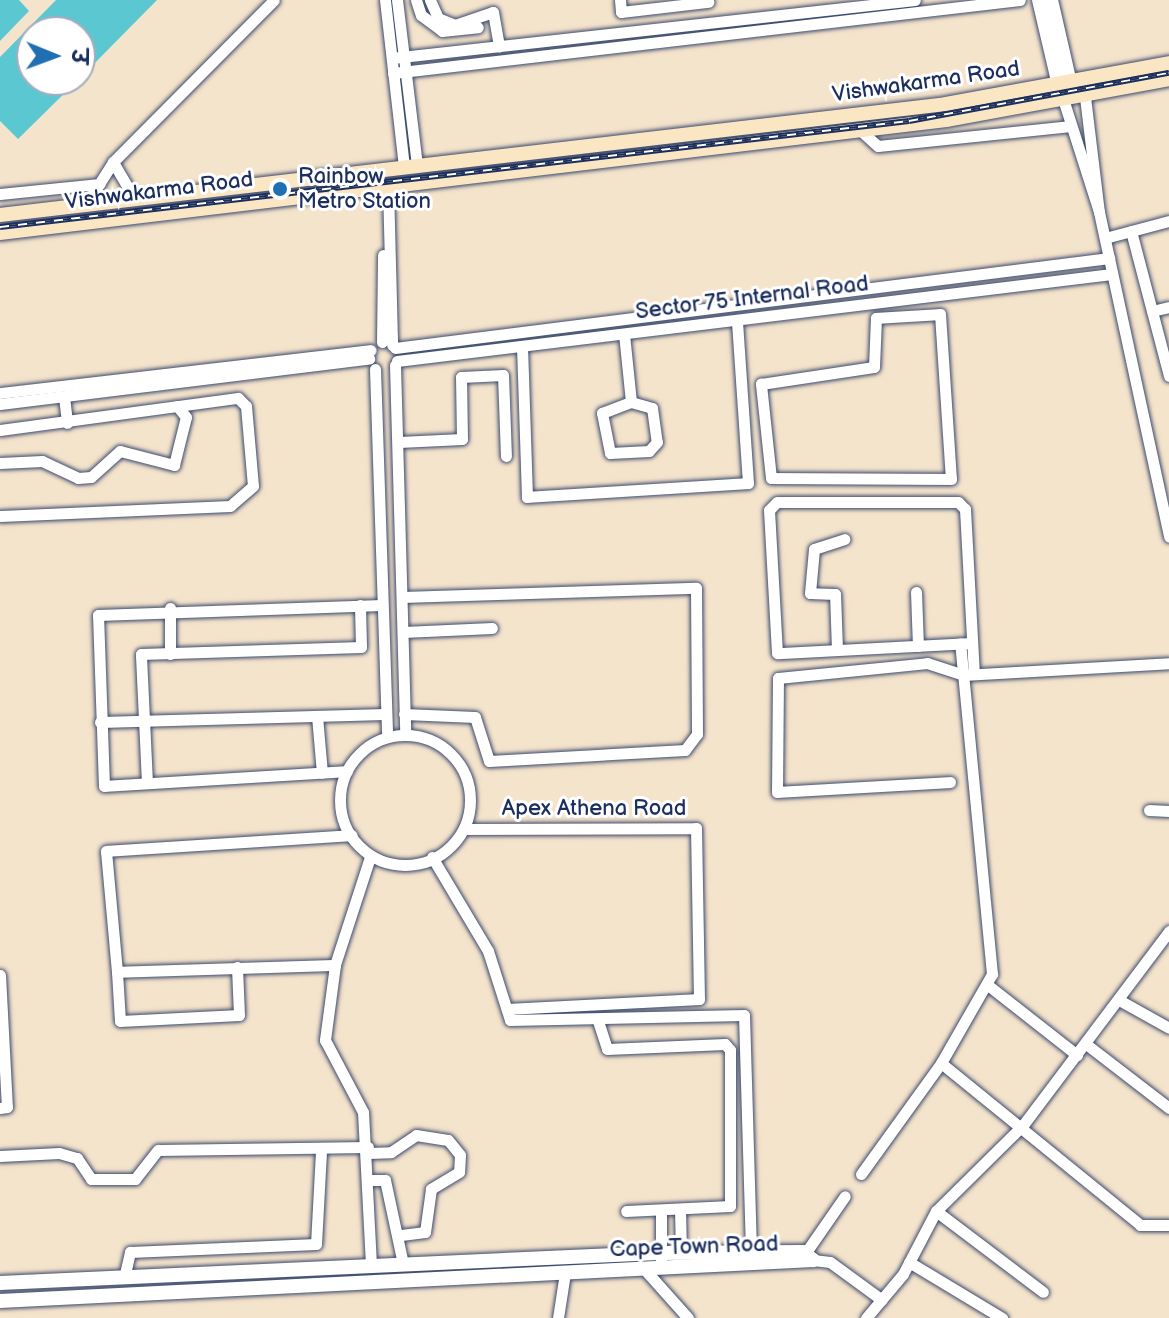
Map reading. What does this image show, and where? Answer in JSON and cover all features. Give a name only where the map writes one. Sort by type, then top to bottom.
[{"type":"main road","name":"Vishwakarma Road","points":[[0,215],[687,134],[1064,84],[1169,63]]},
{"type":"main road","name":"Vishwakarma Road","points":[[0,233],[860,130],[1064,102],[1169,79]]},
{"type":"main road","points":[[687,134],[692,150]]},
{"type":"main road","points":[[654,138],[657,154]]},
{"type":"street","points":[[87,203],[113,162],[274,0]]},
{"type":"street","points":[[385,0],[398,57],[410,166]]},
{"type":"street","points":[[397,0],[398,57]]},
{"type":"street","points":[[416,0],[421,15],[442,31],[463,34],[479,25],[489,10],[497,25],[499,46]]},
{"type":"street","points":[[430,0],[446,22],[497,25]]},
{"type":"street","points":[[620,0],[621,12],[708,1],[711,23]]},
{"type":"street","points":[[400,72],[609,47],[915,0]]},
{"type":"street","points":[[1039,0],[1064,84]]},
{"type":"street","points":[[1051,0],[1064,84]]},
{"type":"street","points":[[398,57],[884,6],[1014,1]]},
{"type":"street","points":[[479,25],[483,47]]},
{"type":"street","points":[[608,34],[609,47]]},
{"type":"street","points":[[1085,97],[1099,212]]},
{"type":"street","points":[[1064,102],[1099,212],[1169,537]]},
{"type":"street","points":[[860,130],[878,146],[1071,126]]},
{"type":"street","points":[[113,162],[134,198]]},
{"type":"street","points":[[0,194],[99,184]]},
{"type":"street","points":[[385,187],[390,345],[396,363],[399,442],[405,734]]},
{"type":"street","points":[[36,190],[38,210]]},
{"type":"street","points":[[1105,238],[1169,221]]},
{"type":"street","points":[[1131,231],[1169,376]]},
{"type":"street","name":"Sector 75 Internal Road","points":[[390,345],[1109,258]]},
{"type":"street","name":"Sector 75 Internal Road","points":[[372,359],[396,363],[1112,274]]},
{"type":"street","points":[[874,303],[874,367],[761,384],[774,481],[951,479],[940,314],[876,318]]},
{"type":"street","points":[[1152,311],[1169,307]]},
{"type":"street","points":[[522,346],[527,497],[748,483],[737,320]]},
{"type":"street","points":[[624,334],[631,402]]},
{"type":"street","points":[[0,404],[372,359],[390,345]]},
{"type":"street","points":[[399,442],[462,439],[459,353]]},
{"type":"street","points":[[0,393],[372,359]]},
{"type":"street","points":[[372,359],[387,737]]},
{"type":"street","points":[[461,377],[503,375],[506,456]]},
{"type":"street","points":[[0,430],[67,423],[226,396],[246,406],[253,486],[239,503],[0,516]]},
{"type":"street","points":[[64,397],[67,423]]},
{"type":"street","points":[[631,402],[652,408],[657,442],[649,451],[610,453],[602,413],[631,402]]},
{"type":"street","points":[[0,463],[42,461],[78,478],[91,477],[120,451],[174,465],[186,417],[177,406]]},
{"type":"street","points":[[861,1174],[941,1063],[989,986],[965,643],[965,509],[958,502],[777,502],[769,510],[777,653],[965,643]]},
{"type":"street","points":[[381,539],[400,538]]},
{"type":"street","points":[[837,650],[835,594],[810,593],[814,549],[844,539]]},
{"type":"street","points":[[402,597],[696,588],[697,734],[685,750],[489,761],[475,717],[404,714]]},
{"type":"street","points":[[916,592],[918,646]]},
{"type":"street","points":[[147,783],[141,654],[361,647],[360,605]]},
{"type":"street","points":[[347,771],[104,786],[98,615],[170,608],[382,605]]},
{"type":"street","points":[[170,608],[170,654]]},
{"type":"street","points":[[403,632],[492,628]]},
{"type":"street","points":[[950,782],[777,792],[778,678],[927,663],[969,674],[1169,663]]},
{"type":"street","points":[[100,722],[385,714]]},
{"type":"street","points":[[317,716],[322,773]]},
{"type":"street","points":[[405,734],[435,741],[462,768],[470,796],[466,829],[432,857],[399,863],[370,857],[351,835],[339,811],[347,771],[364,747],[387,737],[405,734]]},
{"type":"street","points":[[1149,810],[1169,811]]},
{"type":"street","name":"Apex Athena Road","points":[[466,829],[696,828],[699,999],[507,1009]]},
{"type":"street","points":[[237,967],[239,1015],[120,1021],[106,851],[351,835]]},
{"type":"street","points":[[370,857],[335,965],[325,1040],[363,1112],[368,1150],[371,1265]]},
{"type":"street","points":[[432,857],[488,951],[507,1009],[517,1022],[744,1015],[751,1252]]},
{"type":"street","points":[[866,1318],[909,1262],[936,1211],[1023,1125],[1169,931]]},
{"type":"street","points":[[117,972],[335,965]]},
{"type":"street","points":[[0,975],[7,1107],[0,1108]]},
{"type":"street","points":[[989,986],[1077,1055]]},
{"type":"street","points":[[1119,1000],[1169,1028]]},
{"type":"street","points":[[598,1021],[607,1049],[729,1047],[733,1202],[680,1209],[626,1211]]},
{"type":"street","points":[[1086,1044],[1169,1108]]},
{"type":"street","points":[[941,1063],[1023,1125],[1140,1225],[1169,1225]]},
{"type":"street","points":[[0,1156],[59,1153],[77,1158],[91,1179],[128,1179],[141,1176],[158,1150],[313,1145],[321,1151],[391,1152],[416,1135],[448,1140],[460,1155],[459,1172],[431,1189],[425,1232],[401,1235]]},
{"type":"street","points":[[124,1278],[130,1252],[316,1244],[321,1151]]},
{"type":"street","points":[[369,1180],[385,1180],[386,1207],[401,1235],[403,1264]]},
{"type":"street","points":[[845,1196],[806,1259],[830,1262],[882,1300]]},
{"type":"street","points":[[680,1209],[681,1253]]},
{"type":"street","points":[[661,1210],[661,1253],[653,1270],[688,1318]]},
{"type":"street","points":[[936,1211],[1043,1292]]},
{"type":"street","name":"Cape Town Road","points":[[0,1283],[661,1253],[751,1252],[806,1259]]},
{"type":"street","name":"Cape Town Road","points":[[0,1301],[653,1270],[806,1259]]},
{"type":"street","points":[[909,1262],[1002,1318]]},
{"type":"street","points":[[558,1318],[565,1273]]},
{"type":"water","points":[[0,0],[19,0],[29,11],[24,16],[16,16],[16,24],[0,41]]},
{"type":"water","points":[[56,0],[157,0],[96,62],[96,16],[40,16]]},
{"type":"water","points":[[16,41],[16,96],[62,96],[18,139],[0,121],[0,57]]},
{"type":"railway","points":[[0,227],[909,121],[1169,73]]},
{"type":"place","name":"Rainbow Metro Station","points":[[280,189]]}]
